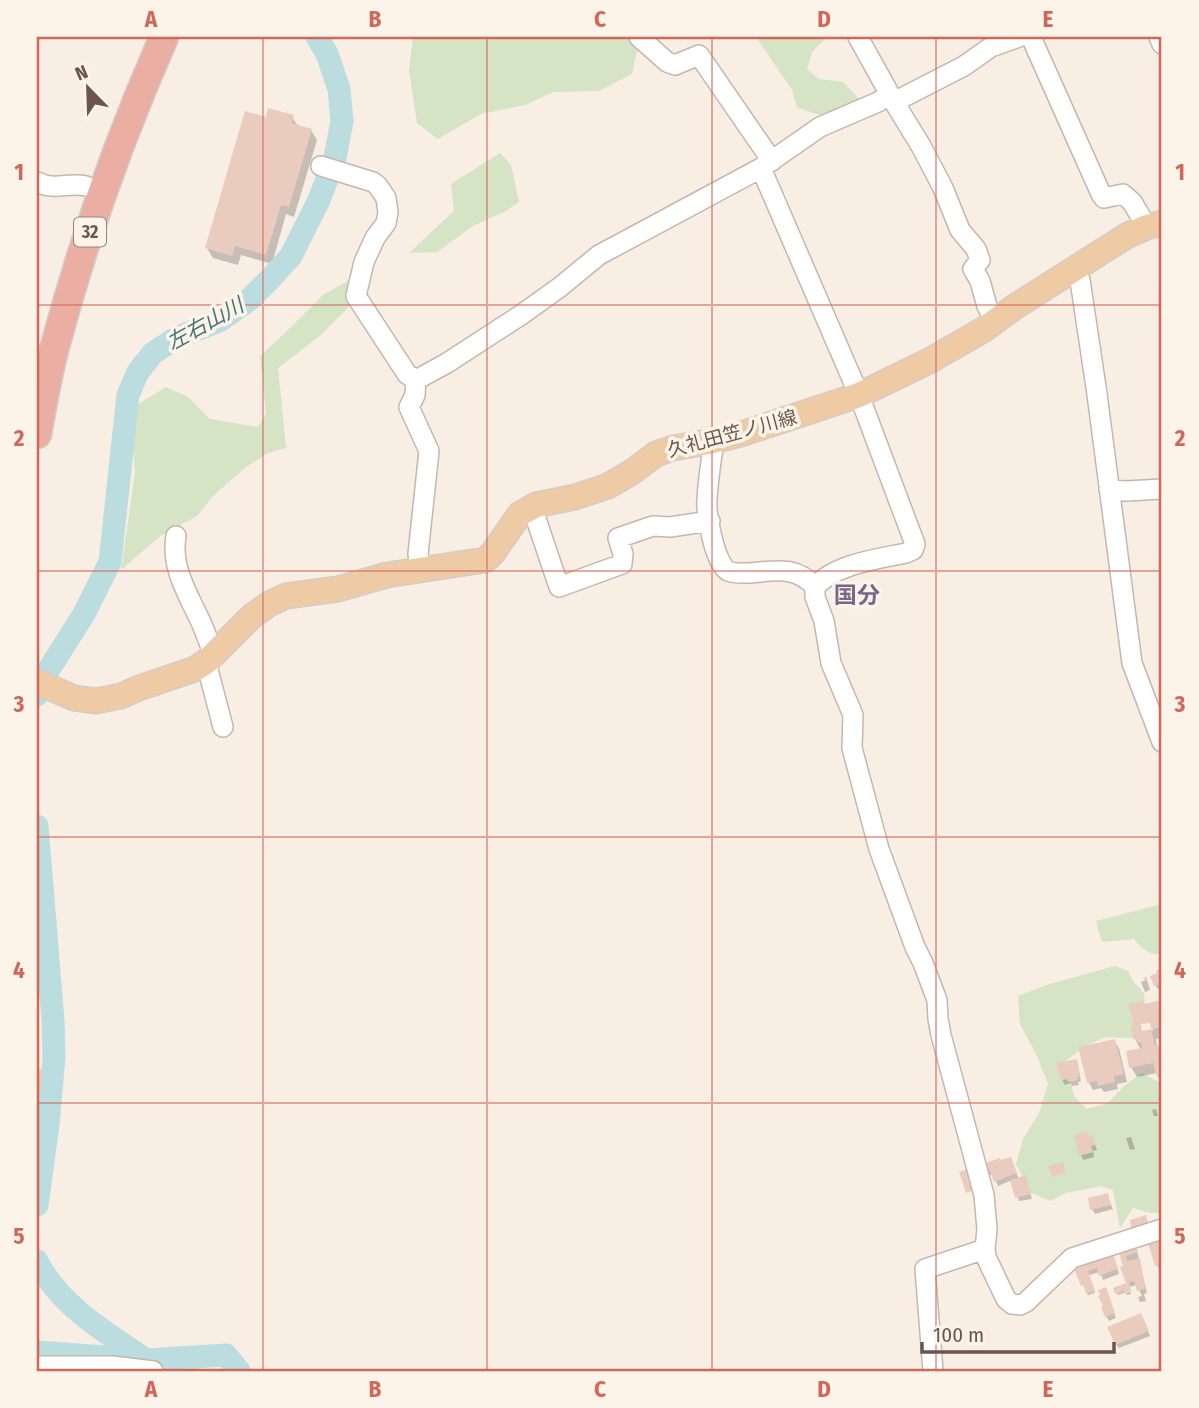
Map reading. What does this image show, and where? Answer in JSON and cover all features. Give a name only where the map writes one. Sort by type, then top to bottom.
[{"type":"highway","name":"32","points":[[37,349],[86,186],[146,37]]},
{"type":"highway","name":"32","points":[[37,434],[53,351],[92,223],[145,79],[164,37]]},
{"type":"main road","name":"久礼田笠ノ川線","points":[[531,507],[575,498],[608,486],[656,454],[673,447],[741,434],[859,395],[929,361],[1128,235],[1155,225]]},
{"type":"main road","points":[[45,685],[74,698],[96,701],[121,696],[182,675],[210,658],[269,604],[286,596],[338,589],[387,575],[485,560],[520,514],[531,507]]},
{"type":"street","points":[[639,37],[667,62],[675,65],[699,55],[767,165],[915,544],[913,550],[906,553],[857,564],[833,573],[815,587],[815,597],[824,621],[831,663],[853,715],[852,748],[879,849],[937,1000],[940,1035],[985,1195],[986,1257],[1001,1292],[1012,1304],[1020,1305],[1072,1258],[1162,1229]]},
{"type":"street","points":[[858,37],[921,146],[943,188],[960,230],[975,249],[980,260],[973,269],[981,281],[987,306],[995,321]]},
{"type":"street","points":[[416,380],[447,363],[521,314],[599,256],[767,165],[820,127],[878,102],[892,99],[964,66],[991,47],[1019,37]]},
{"type":"street","points":[[1031,37],[1101,194],[1104,198],[1124,194],[1155,225]]},
{"type":"street","points":[[1159,37],[1162,44]]},
{"type":"street","points":[[327,168],[379,186],[386,198],[386,222],[364,262],[356,296],[407,374],[416,380]]},
{"type":"street","points":[[37,182],[46,187],[86,186]]},
{"type":"street","points":[[1075,270],[1080,280],[1132,663],[1162,742]]},
{"type":"street","points":[[416,380],[415,395],[409,407],[429,451],[418,554],[421,570]]},
{"type":"street","points":[[713,441],[706,503],[720,562],[726,570],[738,574],[785,570],[797,573],[815,587]]},
{"type":"street","points":[[1109,490],[1162,489]]},
{"type":"street","points":[[531,507],[559,587],[622,564],[618,538],[653,526],[670,527],[710,521]]},
{"type":"street","points":[[176,536],[174,549],[180,580],[199,617],[223,727]]},
{"type":"street","points":[[933,1371],[925,1269],[985,1249]]},
{"type":"street","points":[[37,1366],[112,1366],[153,1371]]},
{"type":"green space","points":[[413,37],[628,37],[638,46],[632,74],[599,91],[553,92],[526,105],[481,114],[438,139],[417,123],[409,70]]},
{"type":"green space","points":[[756,37],[827,37],[812,52],[807,69],[819,79],[843,82],[862,102],[845,111],[819,115],[797,107],[792,90]]},
{"type":"green space","points":[[500,153],[511,165],[519,202],[473,226],[437,252],[409,253],[454,211],[451,184]]},
{"type":"green space","points":[[358,275],[370,285],[321,335],[278,368],[286,448],[268,453],[246,467],[214,495],[197,516],[159,537],[121,570],[135,473],[130,409],[166,387],[188,397],[210,419],[258,427],[266,414],[260,356],[323,295]]},
{"type":"green space","points":[[1162,904],[1162,954],[1146,951],[1134,939],[1102,942],[1096,921]]},
{"type":"green space","points":[[1115,966],[1128,971],[1144,993],[1145,1003],[1140,1019],[1141,1035],[1129,1038],[1106,1037],[1085,1046],[1066,1061],[1074,1096],[1087,1109],[1108,1103],[1124,1086],[1142,1073],[1162,1084],[1162,1213],[1133,1208],[1120,1228],[1113,1190],[1101,1186],[1066,1193],[1050,1201],[1030,1192],[1016,1164],[1023,1139],[1039,1113],[1048,1084],[1020,1024],[1018,996],[1046,985]]},
{"type":"building","points":[[268,108],[294,115],[292,123],[312,129],[289,207],[281,205],[266,255],[235,246],[232,256],[205,248],[245,111],[266,117]]},
{"type":"building","points":[[1162,968],[1162,983],[1154,986],[1150,976]]},
{"type":"building","points":[[1162,1000],[1162,1027],[1151,1029],[1155,1046],[1162,1045],[1162,1076],[1157,1077],[1153,1063],[1129,1068],[1126,1051],[1142,1048],[1141,1042],[1133,1039],[1131,1026],[1134,1025],[1129,1004]],"holes":[[[1150,1023],[1151,1029],[1142,1031],[1141,1024]]]},
{"type":"building","points":[[1115,1039],[1124,1074],[1114,1076],[1115,1082],[1098,1086],[1097,1081],[1087,1083],[1078,1047]]},
{"type":"building","points":[[1077,1059],[1080,1077],[1077,1077],[1078,1080],[1061,1081],[1056,1063]]},
{"type":"building","points":[[37,1069],[43,1070],[38,1104],[37,1103]]},
{"type":"building","points":[[1088,1131],[1088,1136],[1093,1135],[1096,1145],[1091,1146],[1093,1152],[1079,1156],[1074,1135]]},
{"type":"building","points":[[1011,1157],[1017,1173],[994,1182],[990,1171],[986,1172],[983,1164]]},
{"type":"building","points":[[1063,1162],[1066,1173],[1052,1177],[1048,1166]]},
{"type":"building","points":[[974,1167],[980,1188],[966,1193],[959,1172]]},
{"type":"building","points":[[1026,1175],[1031,1194],[1015,1198],[1010,1180]]},
{"type":"building","points":[[1108,1193],[1111,1205],[1090,1210],[1088,1198]]},
{"type":"building","points":[[1146,1215],[1149,1226],[1132,1231],[1130,1220]]},
{"type":"building","points":[[1162,1238],[1162,1263],[1155,1266],[1147,1240]]},
{"type":"building","points":[[1136,1245],[1138,1252],[1126,1256],[1127,1261],[1140,1258],[1145,1289],[1137,1291],[1134,1281],[1129,1282],[1131,1292],[1115,1294],[1113,1288],[1126,1283],[1118,1250]]},
{"type":"building","points":[[1112,1250],[1118,1269],[1099,1276],[1097,1268],[1088,1271],[1095,1291],[1086,1294],[1073,1266]]},
{"type":"building","points":[[1106,1287],[1115,1313],[1105,1317],[1098,1290]]},
{"type":"building","points":[[1141,1313],[1149,1331],[1115,1345],[1107,1327]]},
{"type":"waterway","name":"左右山川","points":[[37,695],[44,677],[84,614],[110,562],[128,395],[138,372],[153,353],[178,337],[219,321],[249,300],[291,256],[319,200],[335,158],[342,121],[339,89],[327,54],[317,37]]},
{"type":"waterway","name":"左右山川","points":[[37,826],[54,1057],[37,1205]]},
{"type":"waterway","name":"左右山川","points":[[37,1261],[57,1291],[70,1304],[99,1328],[145,1359]]},
{"type":"waterway","name":"左右山川","points":[[37,1352],[146,1360],[226,1355],[239,1371]]},
{"type":"district","name":"国分","points":[[857,595]]}]
